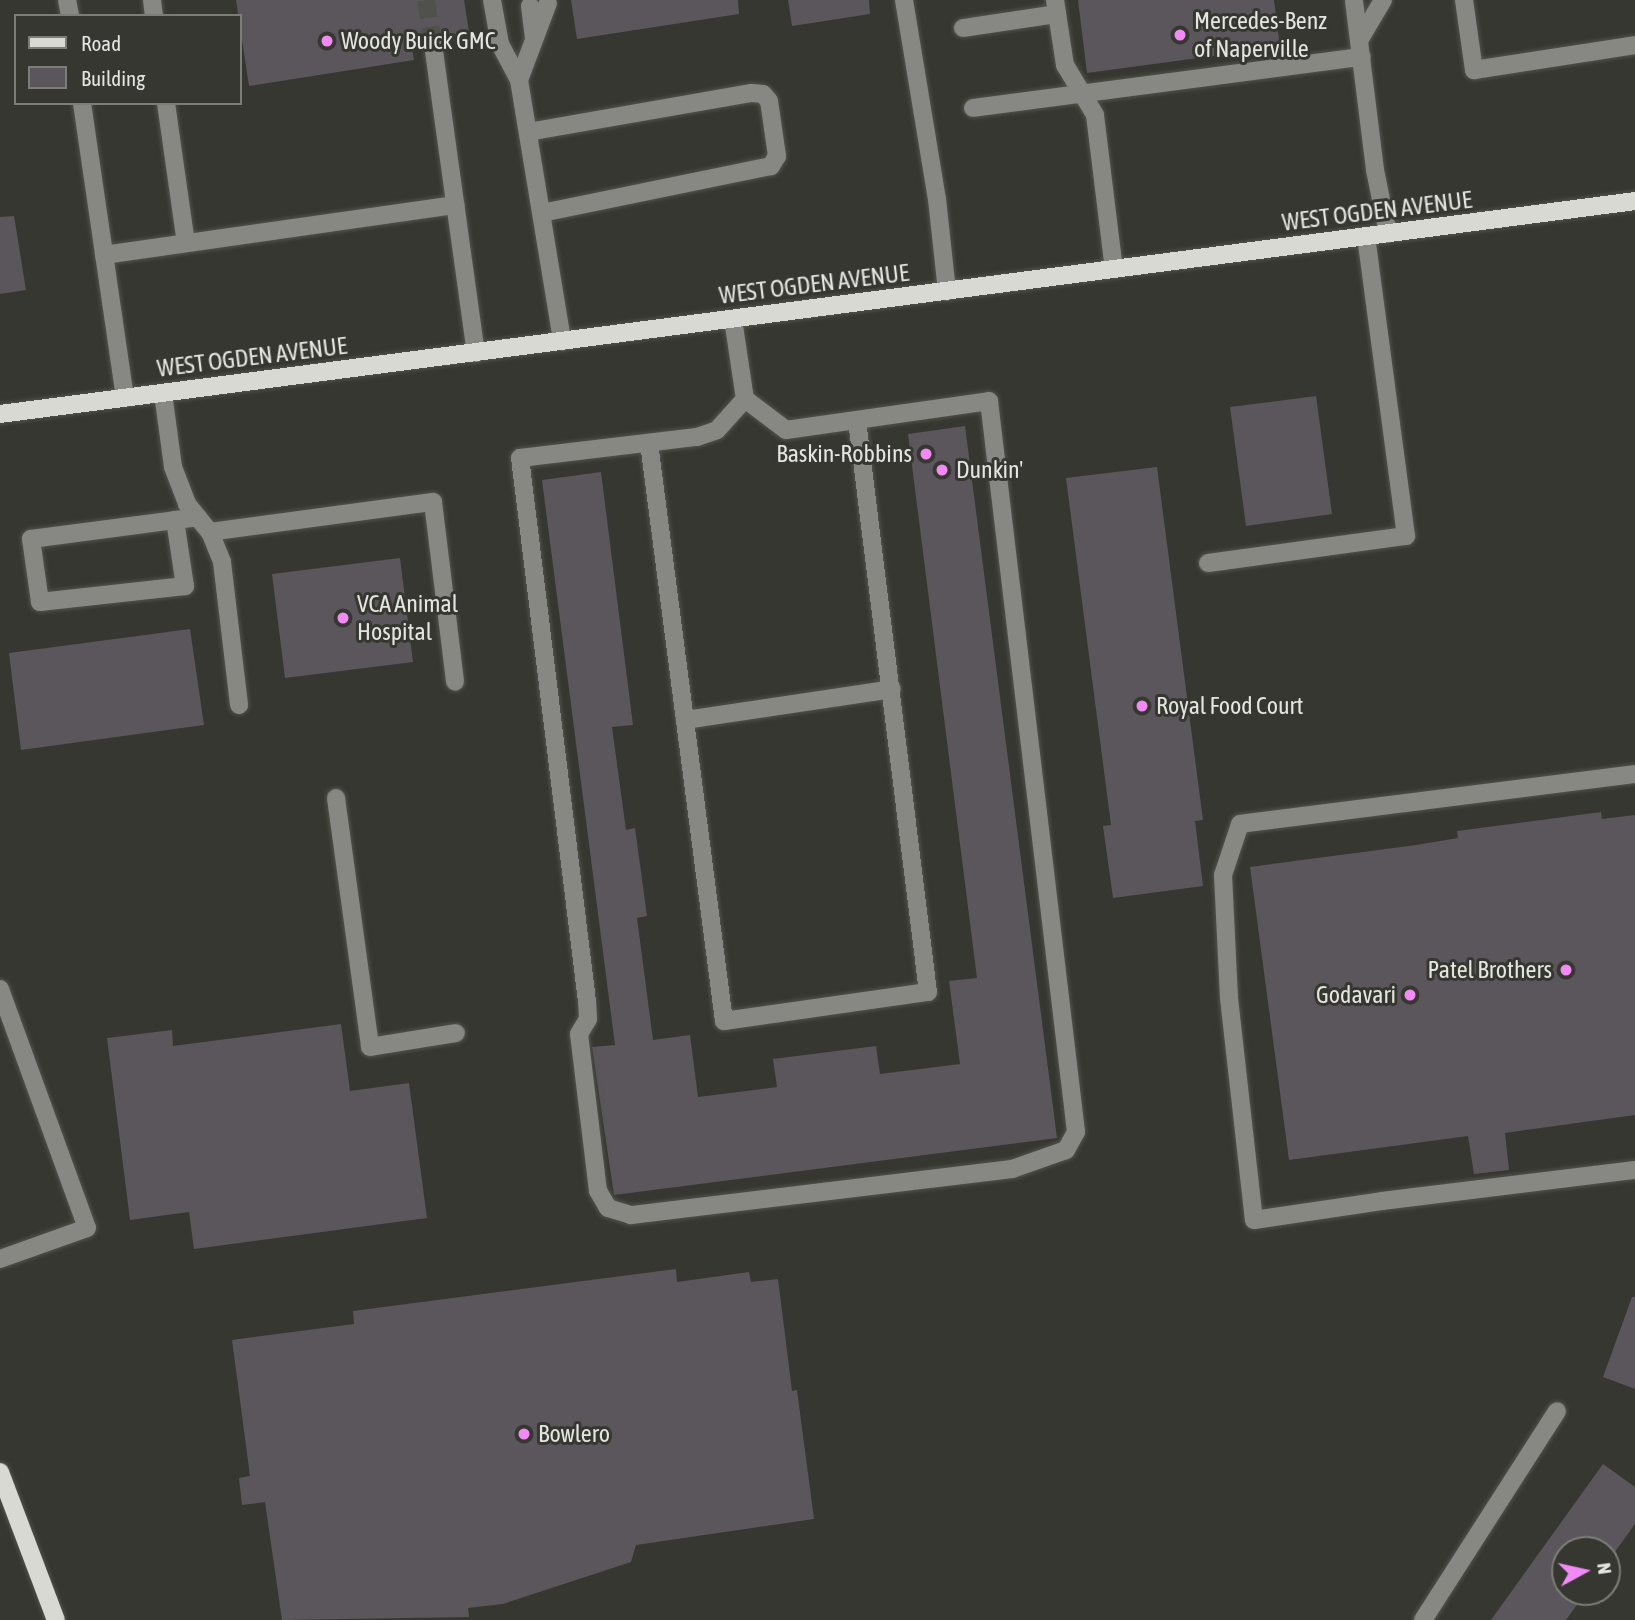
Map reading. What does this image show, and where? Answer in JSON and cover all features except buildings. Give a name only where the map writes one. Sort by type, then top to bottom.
[{"type":"main road","name":"WEST OGDEN AVENUE","points":[[0,414],[1635,201]]},
{"type":"main road","points":[[0,1472],[56,1620]]},
{"type":"lane","points":[[492,0],[500,44],[519,80],[562,341]]},
{"type":"lane","points":[[904,0],[937,199],[947,291]]},
{"type":"lane","points":[[1361,48],[1384,0]]},
{"type":"lane","points":[[1464,0],[1474,70],[1635,45]]},
{"type":"lane","points":[[1354,1],[1375,170],[1388,234]]},
{"type":"lane","points":[[519,80],[548,3]]},
{"type":"lane","points":[[530,6],[534,38]]},
{"type":"lane","points":[[963,28],[1056,7],[1065,65],[1096,114],[1114,270]]},
{"type":"lane","points":[[433,44],[476,353]]},
{"type":"lane","points":[[973,108],[1083,94],[1361,48]]},
{"type":"lane","points":[[528,132],[752,93],[763,94],[769,101],[777,156],[771,166],[542,213]]},
{"type":"lane","points":[[82,105],[125,398]]},
{"type":"lane","points":[[166,105],[186,243]]},
{"type":"lane","points":[[104,255],[455,205]]},
{"type":"lane","points":[[1208,563],[1406,536],[1366,237]]},
{"type":"lane","points":[[733,319],[745,399],[786,430],[989,401],[1076,1132],[1066,1150],[1012,1169],[631,1215],[608,1208],[598,1191],[579,1034],[588,1019],[587,1001],[520,458],[697,437],[717,430],[745,399]]},
{"type":"lane","points":[[163,393],[173,467],[187,505],[210,532],[222,562],[239,705]]},
{"type":"lane","points":[[649,443],[724,1021],[928,992],[858,420]]},
{"type":"lane","points":[[210,532],[433,502],[455,682]]},
{"type":"lane","points":[[175,520],[185,586],[40,602],[31,539],[175,520],[198,517]]},
{"type":"lane","points":[[685,720],[892,690]]},
{"type":"lane","points":[[1635,774],[1240,824],[1223,875],[1229,998],[1254,1220],[1382,1201],[1635,1170]]},
{"type":"lane","points":[[336,798],[370,1047],[456,1033]]},
{"type":"lane","points":[[0,989],[87,1228],[0,1259]]},
{"type":"lane","points":[[1423,1620],[1557,1411]]},
{"type":"tunnel","points":[[426,0],[433,44]]},
{"type":"place","name":"Mercedes-Benz of Naperville","points":[[1180,35]]},
{"type":"place","name":"Woody Buick GMC","points":[[327,41]]},
{"type":"place","name":"Baskin-Robbins","points":[[926,454]]},
{"type":"place","name":"Dunkin'","points":[[942,470]]},
{"type":"place","name":"VCA Animal Hospital","points":[[343,618]]},
{"type":"place","name":"Royal Food Court","points":[[1142,706]]},
{"type":"place","name":"Patel Brothers","points":[[1566,970]]},
{"type":"place","name":"Godavari","points":[[1410,995]]},
{"type":"place","name":"Bowlero","points":[[524,1434]]}]
